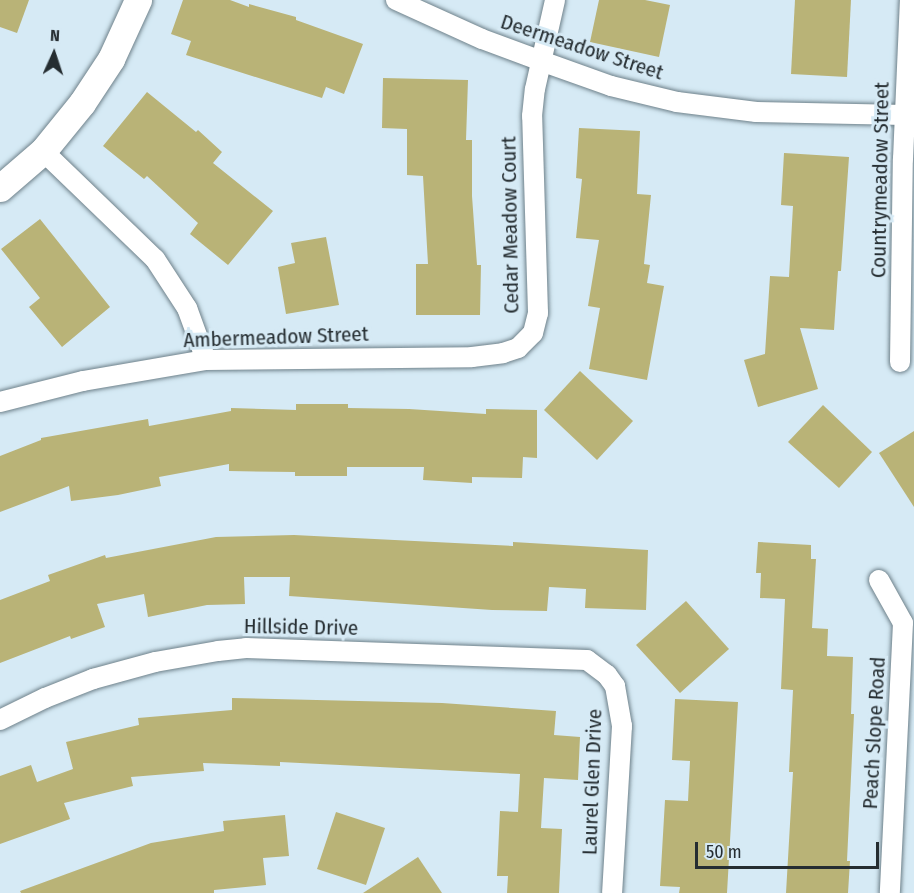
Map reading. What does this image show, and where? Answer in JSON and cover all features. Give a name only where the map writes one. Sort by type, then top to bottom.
[{"type":"street","points":[[0,188],[43,151],[82,103],[111,59],[138,0]]},
{"type":"street","name":"Deermeadow Street","points":[[396,0],[482,39],[611,86],[713,108],[756,112],[905,115]]},
{"type":"street","name":"Cedar Meadow Court","points":[[486,356],[518,348],[533,333],[537,324],[539,289],[532,116],[541,61],[555,0]]},
{"type":"street","name":"Countrymeadow Street","points":[[900,362],[905,115],[910,0]]},
{"type":"street","points":[[43,151],[154,259],[183,300],[206,360]]},
{"type":"street","name":"Ambermeadow Street","points":[[0,402],[83,381],[206,360],[486,356]]},
{"type":"street","name":"Peach Slope Road","points":[[879,580],[903,623],[890,893]]},
{"type":"street","name":"Hillside Drive","points":[[0,720],[45,698],[93,679],[155,662],[246,648],[579,658],[587,660],[607,675]]},
{"type":"street","name":"Laurel Glen Drive","points":[[607,675],[615,686],[622,726],[612,893]]},
{"type":"building","points":[[0,0],[29,0],[17,33],[0,27]]},
{"type":"building","points":[[183,0],[230,0],[249,7],[249,4],[296,17],[296,20],[363,44],[344,94],[326,87],[322,98],[186,55],[191,41],[171,34]]},
{"type":"building","points":[[599,0],[645,0],[670,5],[659,57],[590,42]]},
{"type":"building","points":[[795,0],[851,0],[847,77],[791,74]]},
{"type":"building","points":[[383,78],[468,80],[466,140],[472,140],[472,196],[477,265],[481,265],[480,315],[416,315],[416,264],[428,264],[423,176],[407,175],[407,129],[382,128]]},
{"type":"building","points":[[147,92],[196,132],[198,130],[222,152],[213,163],[273,211],[228,265],[190,234],[198,223],[147,176],[144,179],[103,146]]},
{"type":"building","points":[[579,128],[640,131],[637,194],[651,195],[644,264],[650,265],[647,283],[664,286],[647,380],[589,369],[600,308],[588,306],[599,240],[576,238],[582,179],[576,178]]},
{"type":"building","points":[[784,153],[849,157],[841,271],[838,271],[834,330],[800,328],[818,389],[758,407],[744,360],[765,354],[770,276],[789,277],[793,206],[781,205]]},
{"type":"building","points":[[40,219],[110,307],[62,347],[29,307],[40,298],[1,249]]},
{"type":"building","points":[[326,237],[339,305],[286,314],[278,267],[295,263],[291,243]]},
{"type":"building","points":[[580,371],[633,421],[597,460],[544,410]]},
{"type":"building","points":[[296,404],[348,404],[348,408],[486,414],[486,409],[537,410],[537,458],[523,457],[522,478],[472,477],[472,483],[423,480],[424,467],[347,467],[347,476],[295,476],[295,472],[229,471],[229,464],[159,477],[161,486],[118,495],[71,501],[69,486],[0,512],[0,456],[41,440],[41,438],[148,419],[149,426],[231,411],[231,408],[296,410]]},
{"type":"building","points":[[823,405],[872,452],[839,488],[788,442]]},
{"type":"building","points":[[914,431],[914,507],[879,453]]},
{"type":"building","points":[[294,535],[513,546],[513,542],[648,550],[646,610],[585,608],[586,589],[549,587],[547,611],[492,610],[289,596],[290,577],[244,577],[245,604],[207,605],[148,617],[144,594],[97,604],[105,627],[71,639],[70,636],[0,663],[0,600],[50,581],[48,575],[105,555],[106,558],[216,537]]},
{"type":"building","points":[[758,542],[811,545],[811,559],[816,559],[812,628],[828,629],[827,656],[853,657],[851,714],[854,714],[847,861],[850,861],[848,893],[786,893],[793,772],[789,772],[793,690],[781,689],[785,599],[760,598],[761,573],[756,573]]},
{"type":"building","points":[[686,601],[729,649],[680,693],[636,645]]},
{"type":"building","points":[[232,698],[442,703],[556,711],[554,735],[580,737],[578,780],[544,778],[541,828],[562,829],[559,893],[507,893],[508,876],[497,876],[500,811],[518,812],[520,774],[280,762],[280,766],[203,763],[204,771],[131,777],[133,786],[64,803],[70,819],[0,844],[0,776],[31,765],[37,782],[73,769],[66,742],[139,725],[138,718],[232,710]]},
{"type":"building","points":[[675,699],[738,702],[727,893],[679,893],[680,887],[660,886],[665,800],[688,801],[690,761],[672,760]]},
{"type":"building","points":[[336,812],[385,828],[366,885],[317,869]]},
{"type":"building","points":[[285,815],[289,856],[263,858],[266,885],[214,890],[214,893],[21,893],[20,891],[151,843],[224,831],[223,821]]},
{"type":"building","points":[[418,857],[442,893],[363,893]]}]
